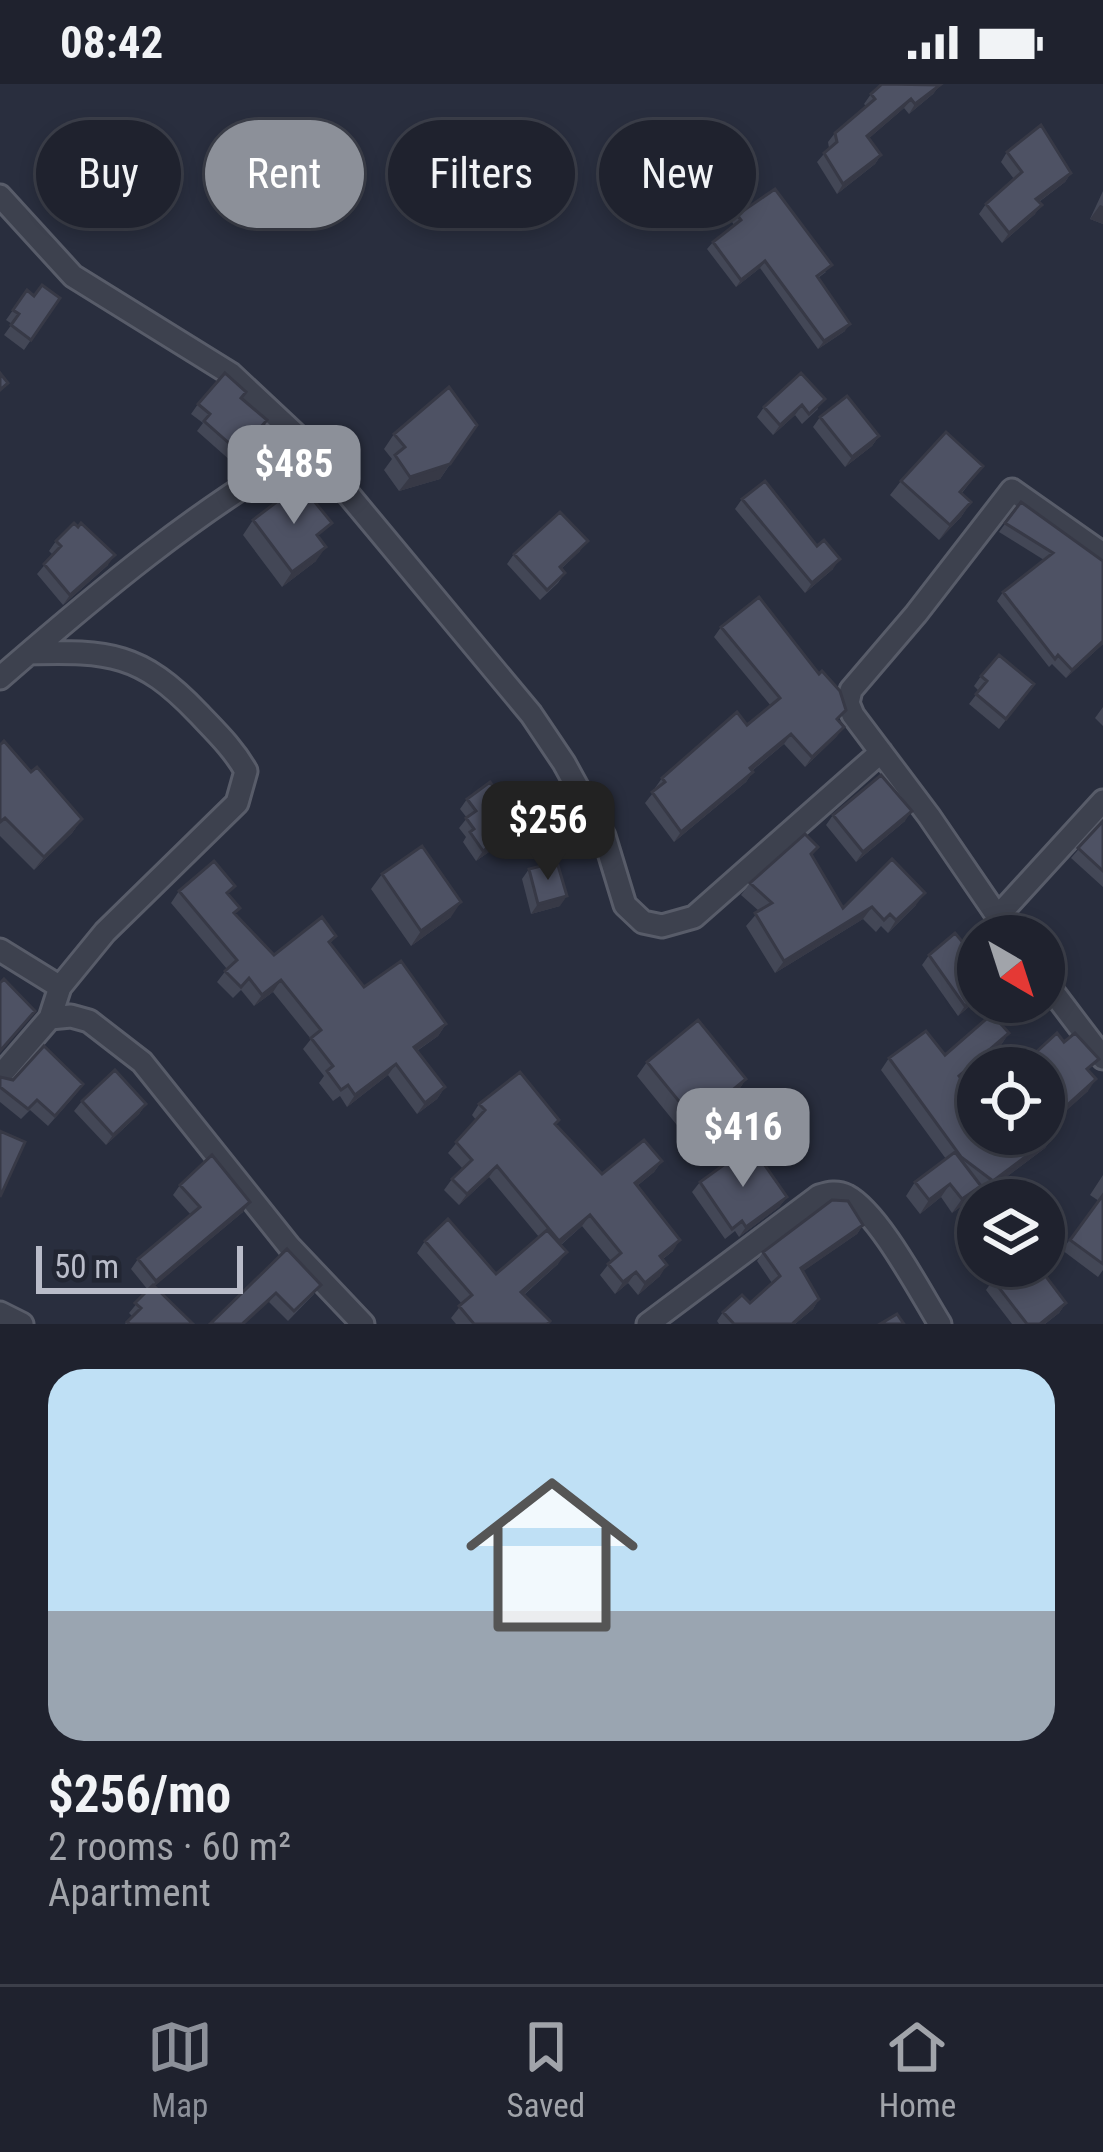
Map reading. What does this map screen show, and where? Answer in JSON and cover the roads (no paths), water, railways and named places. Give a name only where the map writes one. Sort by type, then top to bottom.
[{"type":"street","points":[[0,196],[73,276],[230,374],[309,448],[531,714],[604,836],[625,905],[643,922],[662,926],[694,917],[881,752]]},
{"type":"street","points":[[0,678],[238,486],[309,448]]},
{"type":"street","points":[[996,915],[853,716],[850,690],[1012,490],[1103,554]]},
{"type":"street","points":[[0,1076],[50,1018],[60,987],[155,879],[237,803],[246,771],[235,751],[167,680],[136,663],[82,652],[29,653]]},
{"type":"street","points":[[1013,915],[1103,801]]},
{"type":"street","points":[[0,950],[60,987]]},
{"type":"street","points":[[1065,1008],[1103,1058]]},
{"type":"street","points":[[50,1018],[71,1016],[89,1021],[142,1062],[289,1246],[363,1324]]},
{"type":"street","points":[[648,1324],[819,1196],[837,1193],[858,1204],[894,1249],[940,1324]]},
{"type":"street","points":[[0,1313],[22,1324]]}]
